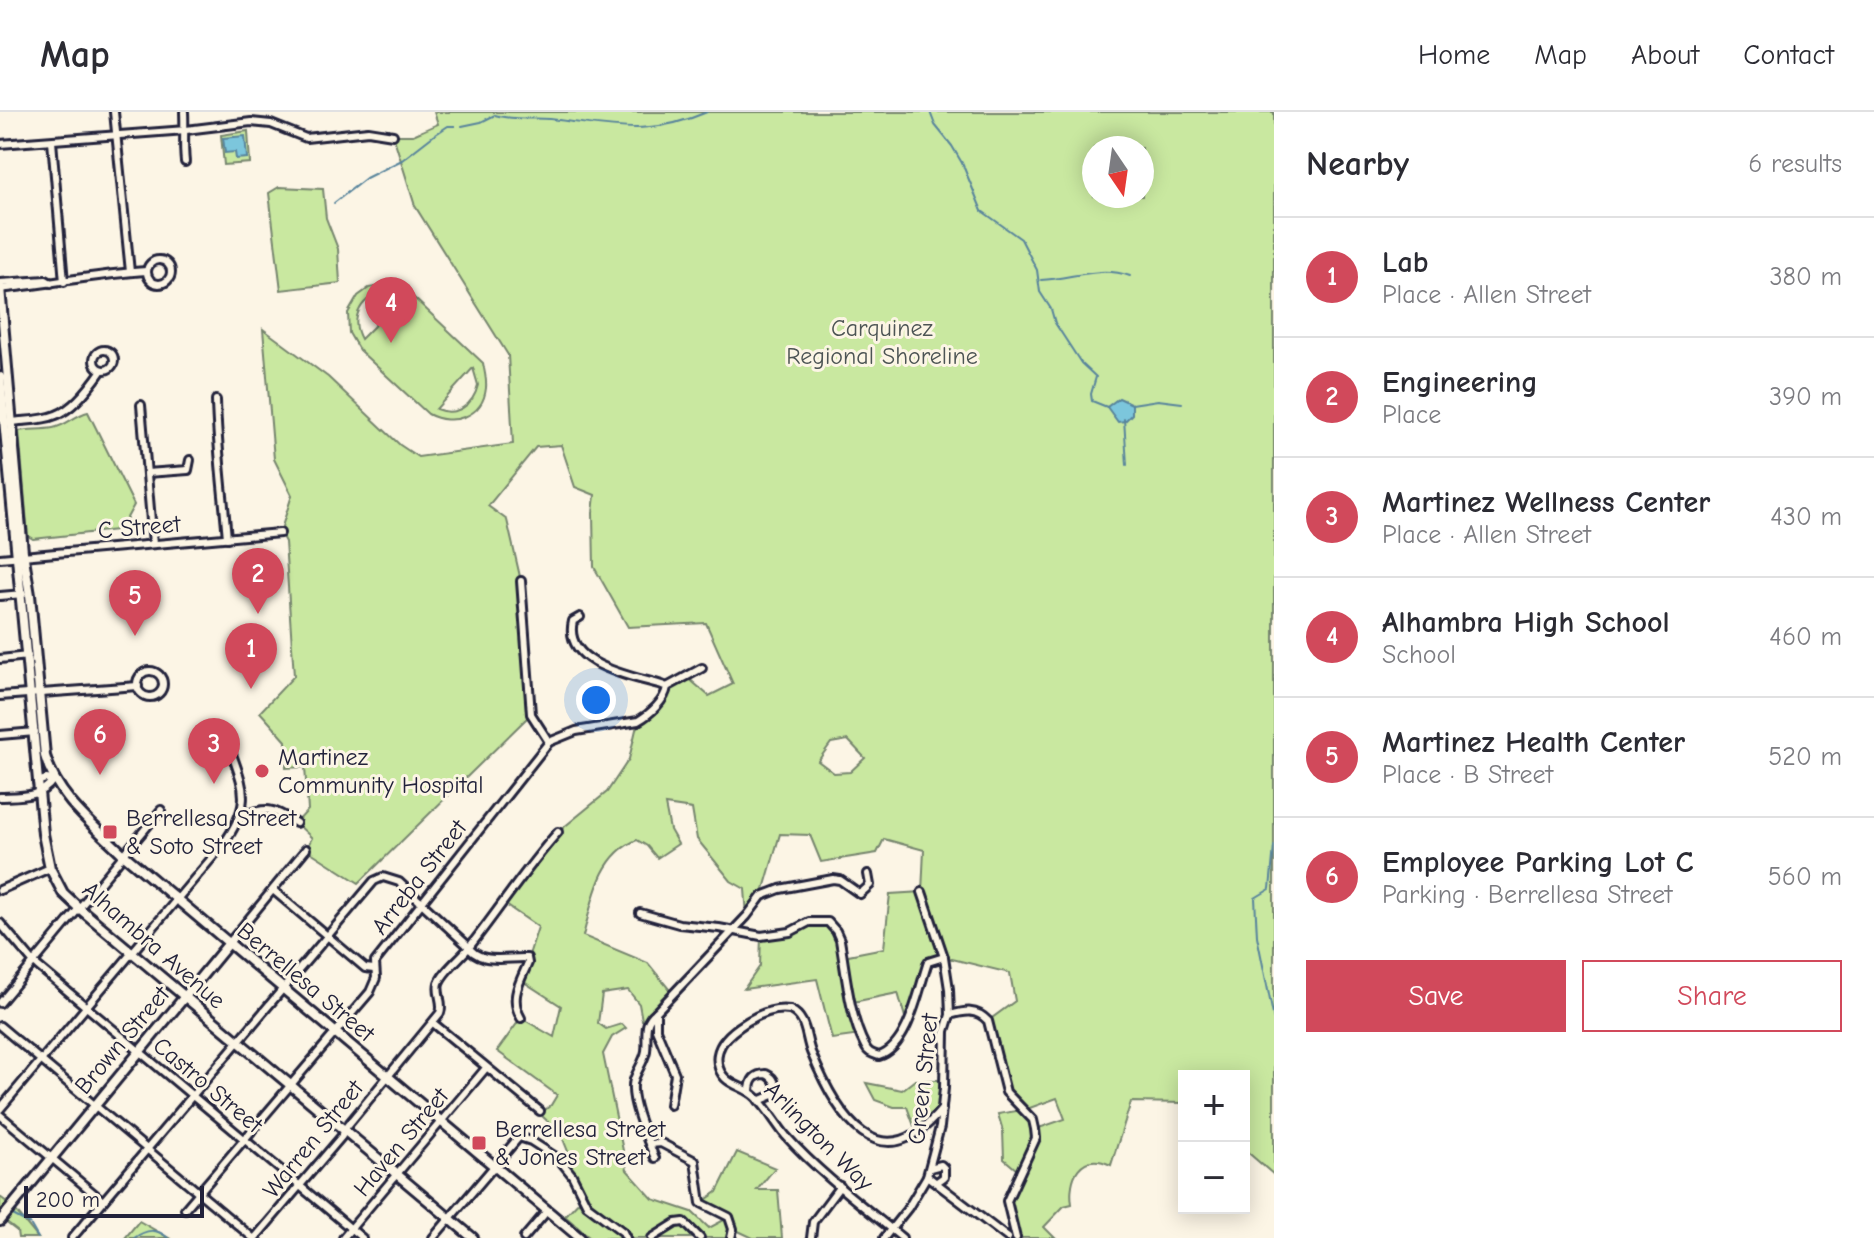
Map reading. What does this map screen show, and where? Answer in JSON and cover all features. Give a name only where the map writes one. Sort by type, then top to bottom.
[{"type":"main road","name":"Alhambra Avenue","points":[[0,287],[5,422]]},
{"type":"main road","name":"Alhambra Avenue","points":[[0,377],[19,557],[24,657],[28,694],[38,732]]},
{"type":"main road","name":"Alhambra Avenue","points":[[19,557],[30,593],[36,656],[38,794],[50,868],[63,893],[236,1042],[473,1238]]},
{"type":"main road","name":"Berrellesa Street","points":[[38,732],[53,780],[123,854],[580,1238]]},
{"type":"main road","name":"Brown Street","points":[[1,1219],[229,943]]},
{"type":"street","points":[[114,112],[130,272]]},
{"type":"street","points":[[184,112],[186,130],[182,136],[185,162]]},
{"type":"street","points":[[0,144],[251,122],[271,124],[306,138],[368,131],[393,135]]},
{"type":"street","points":[[52,141],[64,282]]},
{"type":"street","points":[[161,260],[168,263],[172,273],[169,280],[160,285],[151,281],[147,271],[152,263],[161,260]]},
{"type":"street","points":[[0,287],[147,271]]},
{"type":"street","points":[[5,422],[45,418],[63,412],[102,370]]},
{"type":"street","points":[[216,400],[217,443],[227,538]]},
{"type":"street","points":[[141,405],[153,544]]},
{"type":"street","points":[[147,473],[188,470],[190,460]]},
{"type":"street","name":"C Street","points":[[0,558],[280,533]]},
{"type":"street","points":[[521,581],[531,714],[549,742],[576,731],[638,721],[666,694],[667,687]]},
{"type":"street","points":[[0,596],[30,593]]},
{"type":"street","points":[[580,617],[573,621],[571,630],[574,640],[596,665],[667,687],[702,668]]},
{"type":"street","points":[[0,659],[36,656]]},
{"type":"street","points":[[148,672],[158,674],[163,682],[161,692],[152,697],[143,694],[138,686],[140,677],[148,672]]},
{"type":"street","points":[[0,696],[138,686]]},
{"type":"street","points":[[0,735],[38,732]]},
{"type":"street","points":[[0,1109],[222,846],[241,817],[244,793],[226,737]]},
{"type":"street","name":"Arreba Street","points":[[185,1209],[370,992],[376,978],[375,962],[549,742]]},
{"type":"street","points":[[0,797],[38,794],[49,788],[53,780],[37,782]]},
{"type":"street","points":[[241,817],[257,810],[271,809],[296,823]]},
{"type":"street","points":[[0,1003],[161,810]]},
{"type":"street","points":[[540,1111],[433,1023],[442,1007],[438,987],[440,980],[558,832]]},
{"type":"street","name":"Brown Street","points":[[229,943],[306,849]]},
{"type":"street","points":[[0,890],[50,868]]},
{"type":"street","points":[[655,1158],[640,1120],[633,1082],[646,1053],[648,1018],[762,896],[780,889],[833,879],[840,880],[860,894],[870,885],[868,874]]},
{"type":"street","points":[[72,1238],[365,888],[383,877],[399,882],[472,953],[483,958],[527,958],[528,963],[515,994],[514,1007],[521,1018]]},
{"type":"street","points":[[273,890],[365,968],[374,969]]},
{"type":"street","name":"Green Street","points":[[884,1238],[929,1172],[942,1109],[945,1031],[950,1015],[944,957],[922,892]]},
{"type":"street","points":[[640,913],[679,924],[776,936],[809,922],[828,922],[840,940],[865,1047],[871,1054],[879,1056],[893,1048],[914,1011],[928,962],[944,957]]},
{"type":"street","name":"Castro Street","points":[[0,923],[34,963],[362,1238]]},
{"type":"street","points":[[739,924],[743,933]]},
{"type":"street","name":"Arlington Way","points":[[902,1238],[787,1137],[750,1092],[730,1084],[717,1060],[719,1048],[725,1038],[740,1026],[763,1014],[785,1009],[794,1011],[801,1018],[809,1048],[835,1102],[866,1135],[880,1141],[894,1142],[909,1138],[925,1130],[942,1109]]},
{"type":"street","points":[[950,1015],[973,1011],[982,1014],[988,1021],[1006,1092],[1033,1120],[1036,1138],[1007,1201],[1016,1238]]},
{"type":"street","points":[[656,1012],[656,1029],[675,1074],[670,1105]]},
{"type":"street","name":"Warren Street","points":[[254,1238],[433,1023]]},
{"type":"street","points":[[0,1026],[254,1238]]},
{"type":"street","name":"Haven Street","points":[[343,1238],[486,1068]]},
{"type":"street","points":[[750,1092],[751,1082],[757,1075],[766,1074],[773,1078],[776,1087],[773,1095],[759,1101]]},
{"type":"street","points":[[0,1115],[103,1201]]},
{"type":"street","points":[[433,1238],[519,1137],[559,1159],[572,1175],[587,1205],[623,1232],[626,1238]]},
{"type":"street","points":[[649,1144],[661,1143],[695,1161],[701,1203],[729,1217],[733,1229],[731,1238]]},
{"type":"street","points":[[937,1182],[944,1177],[941,1165],[929,1172],[937,1182],[1008,1238]]},
{"type":"street","points":[[811,1238],[813,1222],[840,1186]]},
{"type":"street","points":[[524,1238],[547,1211]]},
{"type":"street","points":[[652,1238],[676,1223],[684,1222],[700,1238]]},
{"type":"green space","name":"Carquinez Regional Shoreline","points":[[434,112],[1274,112],[1274,1175],[1250,1154],[1250,1070],[1178,1070],[1178,1103],[1131,1102],[1111,1165],[1091,1161],[1078,1169],[1072,1185],[1072,1204],[1064,1206],[1044,1227],[1055,1238],[1020,1238],[1011,1203],[1023,1175],[1004,1159],[1003,1131],[998,1114],[1022,1110],[1006,1092],[988,1021],[1015,1001],[1010,973],[944,957],[931,960],[907,1024],[898,993],[853,1002],[861,1035],[832,1039],[817,979],[744,989],[760,966],[761,936],[776,936],[820,921],[836,931],[843,956],[884,948],[890,894],[922,892],[924,850],[884,839],[877,853],[821,862],[810,835],[780,834],[762,896],[747,916],[745,889],[731,881],[697,839],[692,809],[665,805],[670,830],[678,844],[657,858],[637,840],[614,856],[594,894],[583,936],[648,963],[673,994],[642,1020],[639,1004],[628,990],[602,994],[598,1023],[606,1029],[622,1024],[626,1028],[612,1037],[603,1054],[627,1170],[653,1199],[692,1212],[709,1228],[728,1218],[701,1203],[717,1192],[737,1152],[775,1168],[757,1190],[778,1190],[782,1238],[753,1238],[734,1229],[731,1238],[590,1238],[565,1216],[583,1197],[563,1160],[569,1154],[561,1134],[540,1114],[557,1095],[497,1051],[521,1018],[554,1037],[561,1006],[521,980],[538,927],[503,903],[558,832],[607,792],[629,759],[638,721],[646,716],[667,687],[687,677],[709,696],[733,684],[706,623],[628,627],[594,567],[595,495],[575,487],[561,445],[536,447],[488,506],[507,520],[521,581],[531,714],[359,883],[306,849],[312,838],[296,823],[308,810],[305,767],[286,768],[286,741],[260,712],[294,676],[285,542],[280,533],[292,495],[274,459],[263,329],[328,377],[400,445],[418,457],[513,444],[508,355],[415,206],[393,135],[413,135],[438,124]],"holes":[[[848,740],[865,758],[850,772],[834,773],[818,761],[831,743]],[[1057,1098],[1065,1119],[1036,1129],[1024,1110]]]},
{"type":"green space","points":[[248,131],[250,163],[224,165],[221,135]]},
{"type":"green space","points":[[279,187],[323,189],[326,218],[338,249],[340,283],[281,290],[269,193]]},
{"type":"green space","points":[[388,285],[411,295],[483,363],[486,378],[484,398],[473,412],[465,417],[447,420],[428,414],[359,350],[349,333],[348,313],[358,296],[369,288]],"holes":[[[387,293],[401,299],[361,339],[356,323],[360,308],[371,298]],[[473,368],[478,385],[468,404],[450,412],[436,409]]]},
{"type":"green space","points":[[88,412],[134,505],[123,525],[116,530],[33,539],[28,536],[19,431],[58,427]]},
{"type":"green space","points":[[915,1080],[945,1080],[942,1109],[917,1134],[907,1107],[894,1107],[875,1100],[866,1083],[902,1090]]},
{"type":"green space","points":[[0,1197],[11,1205],[38,1238],[18,1238],[17,1231],[0,1218]]},
{"type":"green space","points":[[139,1221],[169,1238],[125,1238]]},
{"type":"water","points":[[245,136],[247,158],[236,159],[235,152],[225,153],[223,138]]},
{"type":"water","points":[[1119,398],[1132,404],[1132,414],[1125,421],[1118,422],[1107,407]]},
{"type":"waterway","points":[[462,126],[495,115],[611,127],[647,127],[666,125],[707,112]]},
{"type":"waterway","points":[[930,112],[935,125],[962,163],[982,211],[1021,239],[1037,270],[1040,292],[1051,309],[1055,323],[1081,363],[1096,377],[1092,401],[1107,407]]},
{"type":"waterway","points":[[334,203],[366,178],[402,160],[448,126],[455,126]]},
{"type":"waterway","points":[[1041,280],[1096,272],[1130,276]]},
{"type":"waterway","points":[[1132,404],[1158,400],[1182,403]]},
{"type":"waterway","points":[[1124,419],[1127,465]]},
{"type":"waterway","points":[[1274,846],[1270,889],[1255,898],[1257,936],[1274,1020]]},
{"type":"waterway","points":[[9,1213],[30,1224],[38,1238]]},
{"type":"waterway","points":[[134,1238],[151,1231],[168,1238]]},
{"type":"place","name":"Alhambra High School","points":[[391,343]]},
{"type":"place","name":"Engineering","points":[[258,614]]},
{"type":"place","name":"Martinez Health Center","points":[[135,636]]},
{"type":"place","name":"Lab","points":[[251,689]]},
{"type":"place","name":"Martinez Community Hospital","points":[[262,771]]},
{"type":"place","name":"Employee Parking Lot C","points":[[100,775]]},
{"type":"place","name":"Martinez Wellness Center","points":[[214,784]]},
{"type":"place","name":"Berrellesa Street & Soto Street","points":[[110,832]]},
{"type":"place","name":"Berrellesa Street & Jones Street","points":[[479,1143]]}]
